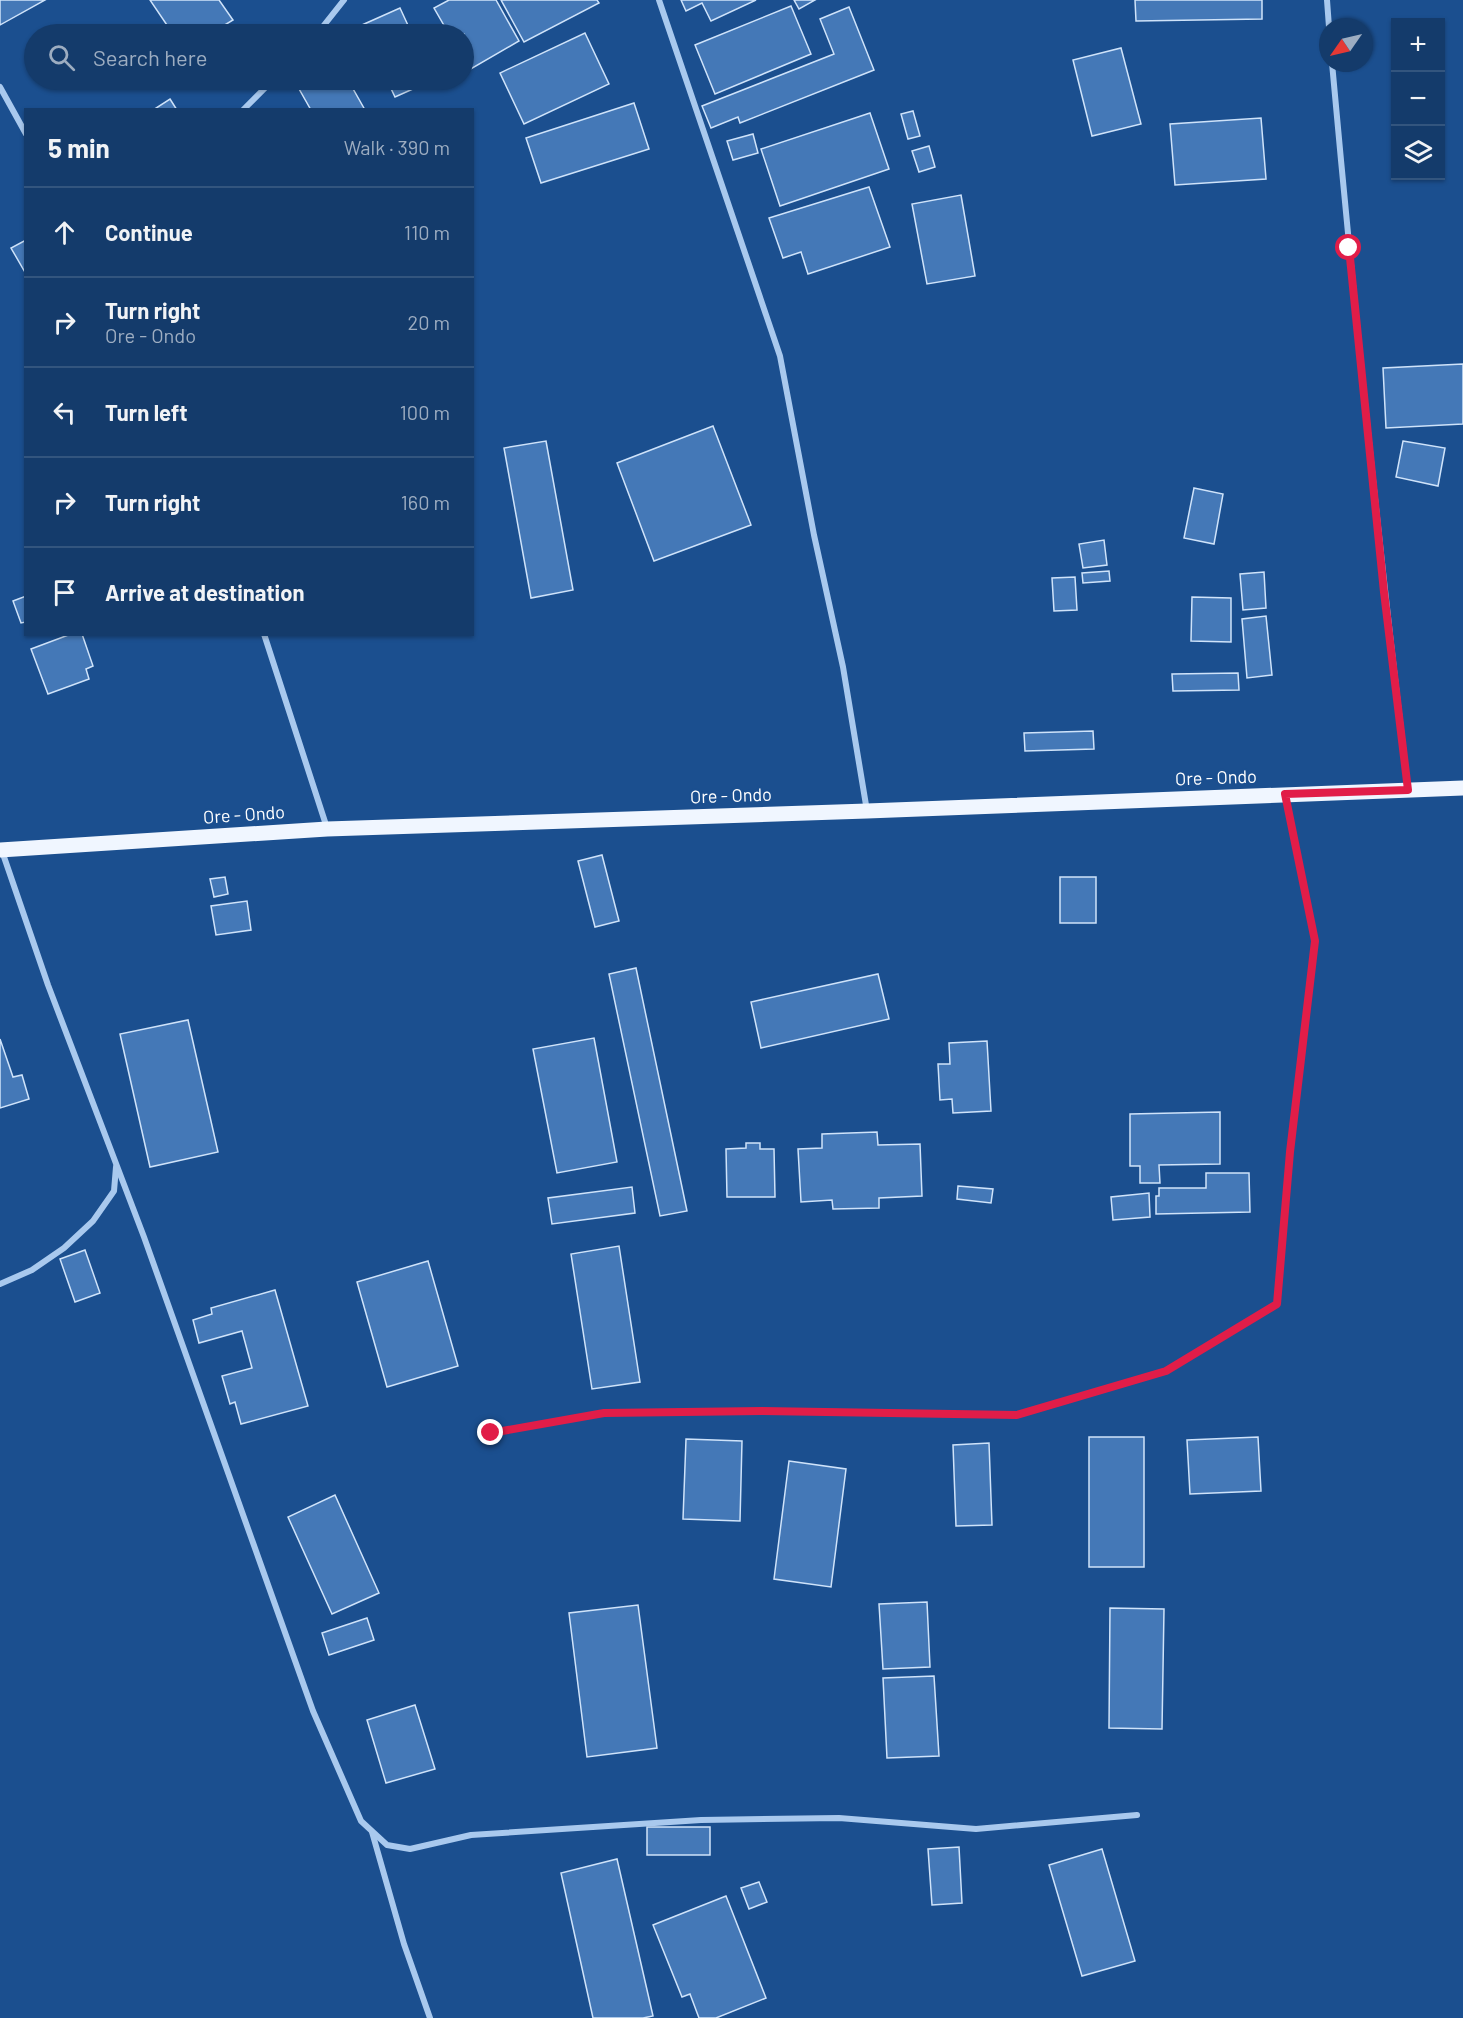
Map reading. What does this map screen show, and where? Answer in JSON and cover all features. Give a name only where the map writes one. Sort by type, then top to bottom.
[{"type":"main road","name":"Ore - Ondo","points":[[1,850],[327,829],[1463,788]]},
{"type":"street","points":[[325,24],[344,0]]},
{"type":"street","points":[[659,0],[780,357],[814,535],[843,667],[867,811]]},
{"type":"street","points":[[1327,0],[1328,18]]},
{"type":"street","points":[[1333,72],[1384,592],[1408,790]]},
{"type":"street","points":[[0,87],[24,130]]},
{"type":"street","points":[[245,108],[263,90]]},
{"type":"street","points":[[265,636],[327,829]]},
{"type":"street","points":[[491,1433],[604,1413],[762,1411],[1017,1415],[1166,1371],[1277,1304],[1290,1152],[1315,941],[1285,794]]},
{"type":"street","points":[[1,850],[48,985],[116,1165],[313,1711],[361,1821],[387,1845],[410,1849],[471,1835],[701,1820],[839,1818],[976,1829],[1137,1815]]},
{"type":"street","points":[[0,1284],[32,1270],[64,1248],[93,1221],[114,1191],[116,1165]]},
{"type":"street","points":[[371,1830],[404,1944],[430,2018]]},
{"type":"building","points":[[0,0],[45,0],[0,25]]},
{"type":"building","points":[[150,0],[219,0],[233,20],[226,24],[166,24]]},
{"type":"building","points":[[449,0],[496,0],[519,41],[474,67],[474,24],[443,24],[434,8]]},
{"type":"building","points":[[501,0],[597,0],[599,3],[524,42]]},
{"type":"building","points":[[681,0],[756,0],[711,21],[702,3],[686,11]]},
{"type":"building","points":[[794,0],[815,0],[799,9]]},
{"type":"building","points":[[1135,0],[1262,0],[1262,19],[1136,21]]},
{"type":"building","points":[[791,6],[811,54],[715,94],[695,45]]},
{"type":"building","points":[[849,7],[874,70],[740,123],[738,117],[711,128],[702,106],[834,54],[820,19]]},
{"type":"building","points":[[400,8],[407,24],[364,24]]},
{"type":"building","points":[[585,33],[609,84],[524,124],[500,73]]},
{"type":"building","points":[[1121,48],[1141,124],[1092,136],[1073,60]]},
{"type":"building","points":[[300,90],[354,90],[364,108],[310,108]]},
{"type":"building","points":[[392,90],[411,90],[395,97]]},
{"type":"building","points":[[170,99],[176,108],[156,108]]},
{"type":"building","points":[[634,103],[649,149],[541,183],[526,138]]},
{"type":"building","points":[[913,111],[920,136],[908,139],[901,114]]},
{"type":"building","points":[[870,113],[889,169],[780,206],[761,149]]},
{"type":"building","points":[[1261,118],[1266,179],[1175,185],[1170,124]]},
{"type":"building","points":[[753,134],[758,153],[733,160],[727,141]]},
{"type":"building","points":[[929,146],[935,167],[919,172],[912,151]]},
{"type":"building","points":[[869,187],[890,247],[808,274],[801,252],[783,258],[769,218]]},
{"type":"building","points":[[961,195],[975,276],[927,284],[912,204]]},
{"type":"building","points":[[24,241],[24,271],[11,248]]},
{"type":"building","points":[[1463,364],[1463,424],[1386,428],[1383,368]]},
{"type":"building","points":[[713,426],[751,525],[654,561],[617,463]]},
{"type":"building","points":[[546,441],[573,590],[531,598],[504,448]]},
{"type":"building","points":[[1403,441],[1445,448],[1438,486],[1396,477]]},
{"type":"building","points":[[1194,488],[1223,494],[1214,544],[1184,538]]},
{"type":"building","points":[[1104,540],[1107,565],[1083,568],[1079,544]]},
{"type":"building","points":[[1109,571],[1110,581],[1083,583],[1082,573]]},
{"type":"building","points":[[1264,572],[1266,608],[1243,610],[1240,574]]},
{"type":"building","points":[[1075,577],[1077,610],[1054,611],[1052,578]]},
{"type":"building","points":[[24,597],[24,622],[21,623],[13,601]]},
{"type":"building","points":[[1192,597],[1231,598],[1231,642],[1191,641]]},
{"type":"building","points":[[1266,616],[1272,675],[1247,678],[1242,619]]},
{"type":"building","points":[[66,636],[83,636],[93,666],[86,669],[89,679],[48,694],[31,649]]},
{"type":"building","points":[[1238,673],[1239,690],[1173,691],[1172,674]]},
{"type":"building","points":[[1093,731],[1094,749],[1025,751],[1024,733]]},
{"type":"building","points":[[602,855],[619,921],[595,927],[578,861]]},
{"type":"building","points":[[225,877],[228,894],[214,897],[210,879]]},
{"type":"building","points":[[1060,877],[1096,877],[1096,923],[1060,923]]},
{"type":"building","points":[[247,901],[251,930],[216,935],[211,906]]},
{"type":"building","points":[[636,968],[687,1211],[660,1216],[609,974]]},
{"type":"building","points":[[878,974],[889,1019],[761,1048],[751,1002]]},
{"type":"building","points":[[188,1020],[218,1152],[150,1167],[120,1034]]},
{"type":"building","points":[[594,1038],[617,1162],[557,1173],[533,1049]]},
{"type":"building","points":[[0,1039],[13,1077],[22,1075],[29,1099],[0,1108]]},
{"type":"building","points":[[987,1041],[991,1111],[953,1113],[952,1099],[940,1100],[938,1064],[950,1064],[949,1043]]},
{"type":"building","points":[[1220,1112],[1220,1164],[1159,1165],[1160,1183],[1140,1183],[1140,1166],[1130,1166],[1130,1114]]},
{"type":"building","points":[[877,1132],[878,1145],[920,1144],[922,1196],[879,1198],[879,1208],[833,1209],[832,1200],[801,1202],[798,1149],[822,1148],[822,1134]]},
{"type":"building","points":[[746,1143],[760,1143],[760,1149],[774,1149],[775,1197],[727,1197],[726,1149],[746,1148]]},
{"type":"building","points":[[1206,1173],[1249,1173],[1250,1212],[1156,1214],[1156,1196],[1159,1196],[1159,1188],[1206,1188]]},
{"type":"building","points":[[958,1186],[993,1189],[991,1203],[957,1199]]},
{"type":"building","points":[[632,1187],[635,1213],[552,1224],[548,1198]]},
{"type":"building","points":[[1149,1193],[1150,1217],[1113,1220],[1111,1197]]},
{"type":"building","points":[[619,1246],[640,1382],[592,1389],[571,1254]]},
{"type":"building","points":[[85,1250],[100,1293],[75,1302],[60,1259]]},
{"type":"building","points":[[428,1261],[458,1366],[387,1387],[357,1282]]},
{"type":"building","points":[[275,1290],[308,1406],[241,1424],[235,1402],[230,1404],[222,1376],[252,1368],[242,1331],[199,1343],[193,1320],[212,1314],[211,1308]]},
{"type":"building","points":[[1089,1437],[1144,1437],[1144,1567],[1089,1567]]},
{"type":"building","points":[[1258,1437],[1261,1491],[1190,1494],[1187,1440]]},
{"type":"building","points":[[686,1439],[742,1441],[740,1521],[683,1519]]},
{"type":"building","points":[[989,1443],[992,1525],[956,1526],[953,1445]]},
{"type":"building","points":[[789,1461],[846,1469],[831,1587],[774,1579]]},
{"type":"building","points":[[335,1495],[379,1593],[332,1614],[288,1517]]},
{"type":"building","points":[[927,1602],[930,1667],[883,1669],[879,1604]]},
{"type":"building","points":[[638,1605],[657,1748],[587,1757],[569,1613]]},
{"type":"building","points":[[1110,1608],[1164,1609],[1162,1729],[1109,1728]]},
{"type":"building","points":[[367,1618],[374,1640],[329,1655],[322,1633]]},
{"type":"building","points":[[934,1676],[939,1756],[887,1758],[883,1678]]},
{"type":"building","points":[[415,1705],[435,1769],[386,1783],[367,1720]]},
{"type":"building","points":[[647,1827],[710,1827],[710,1855],[647,1855]]},
{"type":"building","points":[[959,1847],[962,1903],[932,1905],[928,1849]]},
{"type":"building","points":[[1102,1849],[1135,1961],[1082,1976],[1049,1865]]},
{"type":"building","points":[[617,1859],[653,2016],[643,2018],[593,2018],[561,1873]]},
{"type":"building","points":[[759,1882],[767,1902],[749,1909],[741,1888]]},
{"type":"building","points":[[726,1896],[766,1998],[716,2018],[699,2018],[690,1994],[682,1997],[653,1925]]},
{"type":"route","points":[[491,1433],[604,1413],[762,1411],[1017,1415],[1166,1371],[1277,1304],[1290,1152],[1315,941],[1285,794],[1408,790],[1384,592],[1349,248]]}]
